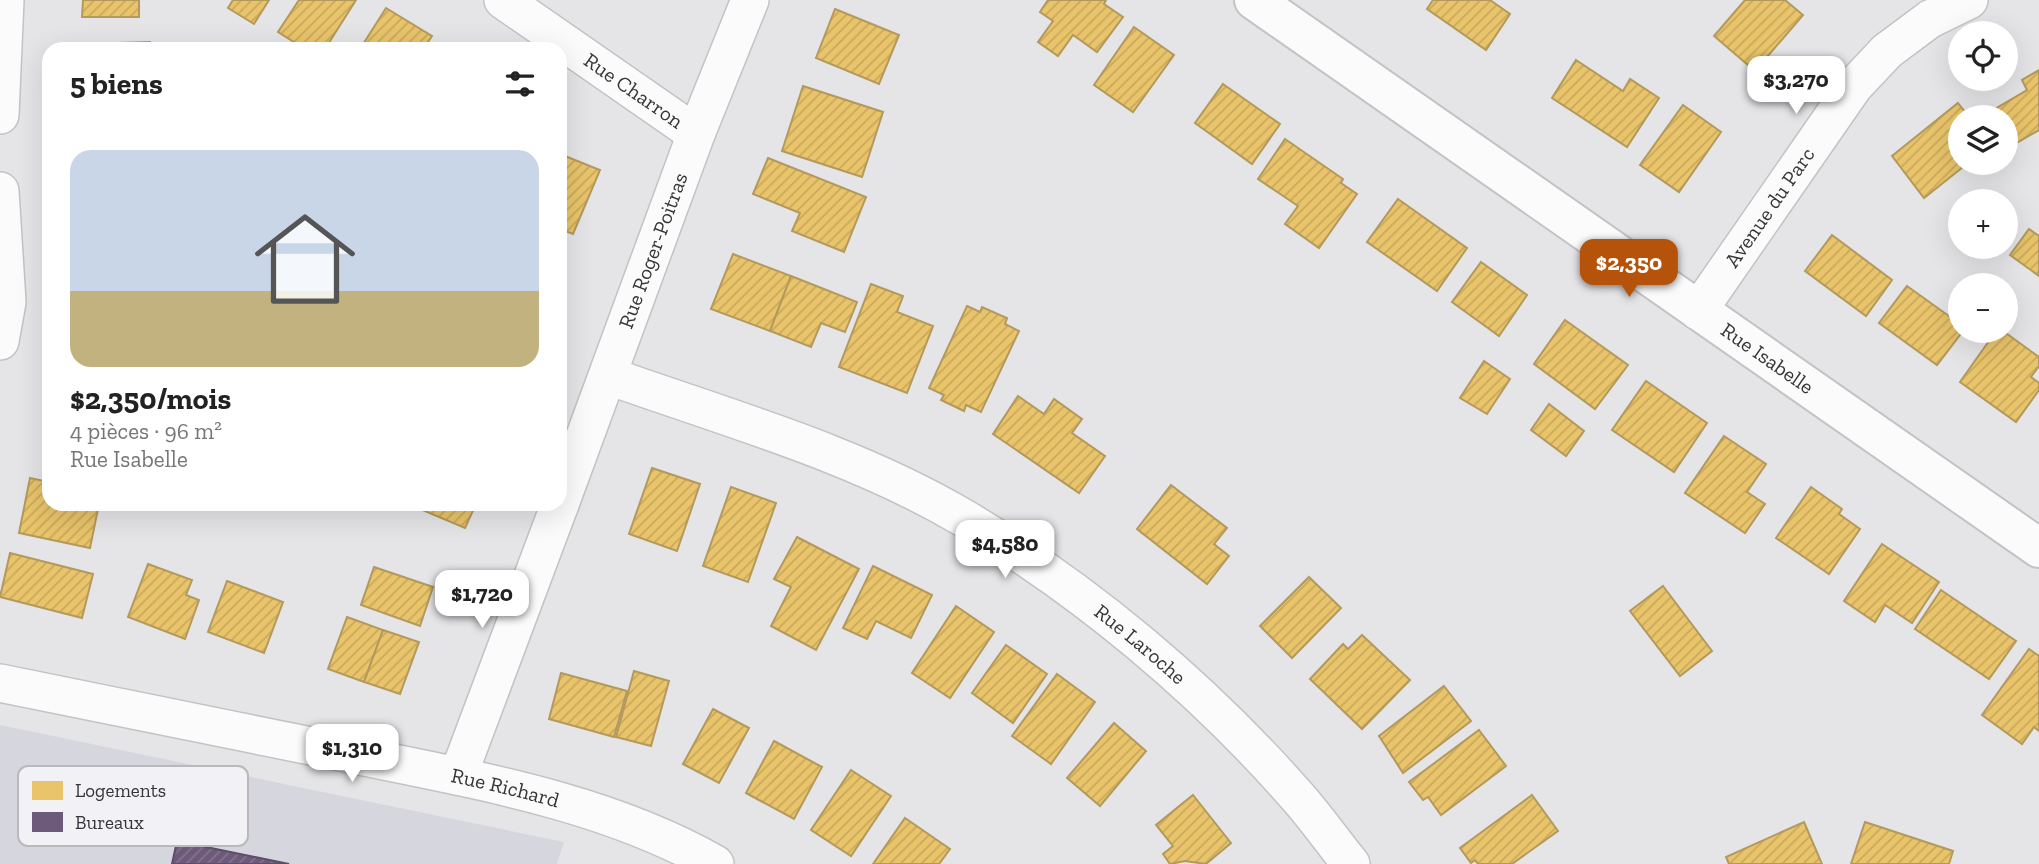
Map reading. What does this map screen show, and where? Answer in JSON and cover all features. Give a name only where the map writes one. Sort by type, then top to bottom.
[{"type":"street","points":[[0,115],[5,0]]},
{"type":"street","name":"Rue Charron","points":[[503,0],[563,42]]},
{"type":"street","name":"Rue Roger-Poitras","points":[[567,485],[696,134],[750,0]]},
{"type":"street","name":"Rue Isabelle","points":[[1254,0],[2039,548]]},
{"type":"street","name":"Avenue du Parc","points":[[1698,311],[1854,86],[1887,51],[1930,19],[1969,0]]},
{"type":"street","name":"Rue Charron","points":[[567,44],[696,134]]},
{"type":"street","points":[[0,191],[7,302],[0,341]]},
{"type":"street","name":"Rue Laroche","points":[[608,376],[838,458],[961,516],[1112,621],[1209,705],[1296,794],[1351,864]]},
{"type":"street","name":"Rue Roger-Poitras","points":[[458,776],[557,511]]},
{"type":"street","name":"Rue Richard","points":[[0,683],[458,776],[604,815],[658,834],[715,864]]},
{"type":"shaded area","points":[[0,725],[198,766],[18,766],[18,846],[248,846],[248,776],[564,842],[557,864],[0,864]]},
{"type":"building: Logements","points":[[83,0],[139,0],[139,17],[82,17]]},
{"type":"building: Logements","points":[[233,0],[269,0],[254,24],[228,8]]},
{"type":"building: Logements","points":[[299,0],[356,0],[329,42],[294,42],[278,32]]},
{"type":"building: Logements","points":[[1048,0],[1106,0],[1104,4],[1123,17],[1097,52],[1073,35],[1058,56],[1038,42],[1053,21],[1040,12]]},
{"type":"building: Logements","points":[[1433,0],[1490,0],[1510,14],[1486,50],[1427,9]]},
{"type":"building: Logements","points":[[1745,0],[1785,0],[1803,15],[1755,71],[1714,36]]},
{"type":"building: Logements","points":[[386,8],[432,36],[428,42],[364,42]]},
{"type":"building: Logements","points":[[835,9],[899,35],[879,84],[816,58]]},
{"type":"building: Logements","points":[[1134,27],[1174,55],[1133,112],[1094,85]]},
{"type":"building: Logements","points":[[1576,60],[1623,91],[1630,79],[1659,98],[1627,147],[1552,98]]},
{"type":"building: Logements","points":[[2039,70],[2039,130],[2018,142],[2018,105],[2002,105],[2027,90],[2022,80]]},
{"type":"building: Logements","points":[[1223,84],[1280,124],[1252,164],[1195,123]]},
{"type":"building: Logements","points":[[803,86],[883,112],[862,177],[782,151]]},
{"type":"building: Logements","points":[[1683,105],[1721,132],[1679,192],[1640,165]]},
{"type":"building: Logements","points":[[1948,111],[1948,175],[1953,175],[1924,198],[1892,156]]},
{"type":"building: Logements","points":[[1285,139],[1343,179],[1341,183],[1357,194],[1319,248],[1285,224],[1298,206],[1258,179]]},
{"type":"building: Logements","points":[[567,157],[600,170],[573,234],[567,232]]},
{"type":"building: Logements","points":[[768,158],[866,197],[844,252],[792,231],[800,213],[753,194]]},
{"type":"building: Logements","points":[[1398,199],[1467,248],[1437,291],[1367,242]]},
{"type":"building: Logements","points":[[2029,229],[2039,236],[2039,276],[2016,259],[2018,259],[2018,244]]},
{"type":"building: Logements","points":[[1832,235],[1892,280],[1866,316],[1805,271]]},
{"type":"building: Logements","points":[[733,254],[791,276],[770,331],[711,309]]},
{"type":"building: Logements","points":[[1481,262],[1527,295],[1499,336],[1452,302]]},
{"type":"building: Logements","points":[[791,276],[857,302],[845,332],[821,323],[811,347],[770,331]]},
{"type":"building: Logements","points":[[871,284],[903,296],[897,312],[933,326],[907,393],[839,367]]},
{"type":"building: Logements","points":[[1907,286],[1948,315],[1948,343],[1954,343],[1937,365],[1879,323]]},
{"type":"building: Logements","points":[[967,306],[980,312],[982,307],[1007,318],[1005,324],[1019,331],[981,412],[966,405],[964,411],[941,400],[944,395],[929,388]]},
{"type":"building: Logements","points":[[1565,320],[1628,365],[1595,409],[1534,364]]},
{"type":"building: Logements","points":[[2018,342],[2039,357],[2039,366],[2031,377],[2039,383],[2039,390],[2016,422],[1960,382],[1988,343]]},
{"type":"building: Logements","points":[[1484,361],[1510,379],[1487,414],[1460,398]]},
{"type":"building: Logements","points":[[1646,381],[1707,423],[1674,472],[1612,430]]},
{"type":"building: Logements","points":[[1018,396],[1044,414],[1054,399],[1082,419],[1072,433],[1105,456],[1079,493],[993,434]]},
{"type":"building: Logements","points":[[1549,404],[1584,431],[1566,456],[1531,430]]},
{"type":"building: Logements","points":[[1724,436],[1766,464],[1747,492],[1765,504],[1745,533],[1685,493]]},
{"type":"building: Logements","points":[[652,468],[700,484],[677,551],[629,534]]},
{"type":"building: Logements","points":[[30,478],[42,481],[42,511],[98,511],[90,548],[19,533]]},
{"type":"building: Logements","points":[[1171,485],[1227,528],[1214,544],[1229,556],[1207,584],[1137,529]]},
{"type":"building: Logements","points":[[731,487],[776,503],[748,582],[703,566]]},
{"type":"building: Logements","points":[[1811,487],[1842,509],[1839,514],[1860,529],[1829,574],[1776,538]]},
{"type":"building: Logements","points":[[425,511],[473,511],[465,528]]},
{"type":"building: Logements","points":[[797,537],[859,569],[816,650],[771,626],[791,587],[774,579]]},
{"type":"building: Logements","points":[[1882,544],[1939,582],[1912,623],[1885,605],[1875,622],[1844,601]]},
{"type":"building: Logements","points":[[10,553],[93,574],[82,618],[0,597]]},
{"type":"building: Logements","points":[[148,564],[192,580],[186,595],[199,600],[185,639],[128,617]]},
{"type":"building: Logements","points":[[873,566],[932,595],[911,638],[876,621],[867,639],[843,628]]},
{"type":"building: Logements","points":[[374,567],[433,587],[420,626],[361,605]]},
{"type":"building: Logements","points":[[1309,577],[1341,608],[1292,658],[1260,626]]},
{"type":"building: Logements","points":[[227,581],[283,602],[264,653],[208,632]]},
{"type":"building: Logements","points":[[1663,586],[1712,651],[1680,676],[1630,611]]},
{"type":"building: Logements","points":[[1941,590],[2016,641],[1989,679],[1915,629]]},
{"type":"building: Logements","points":[[956,606],[994,632],[950,698],[912,673]]},
{"type":"building: Logements","points":[[347,617],[383,630],[364,682],[328,669]]},
{"type":"building: Logements","points":[[383,630],[419,642],[400,694],[364,682]]},
{"type":"building: Logements","points":[[1362,635],[1410,680],[1362,729],[1310,679],[1343,644],[1348,649]]},
{"type":"building: Logements","points":[[1006,645],[1047,674],[1013,723],[972,693]]},
{"type":"building: Logements","points":[[2029,649],[2039,656],[2039,731],[2034,727],[2022,744],[1982,715]]},
{"type":"building: Logements","points":[[634,671],[669,681],[651,746],[616,737]]},
{"type":"building: Logements","points":[[561,673],[627,691],[614,737],[549,719]]},
{"type":"building: Logements","points":[[1057,674],[1095,702],[1051,764],[1012,736]]},
{"type":"building: Logements","points":[[1444,686],[1471,721],[1403,773],[1379,736]]},
{"type":"building: Logements","points":[[713,709],[749,728],[719,783],[683,764]]},
{"type":"building: Logements","points":[[1114,723],[1146,751],[1100,806],[1067,778]]},
{"type":"building: Logements","points":[[1479,730],[1506,766],[1441,815],[1428,797],[1423,800],[1409,782]]},
{"type":"building: Logements","points":[[774,741],[822,767],[794,819],[746,793]]},
{"type":"building: Logements","points":[[851,770],[891,796],[851,856],[811,830]]},
{"type":"building: Logements","points":[[1193,795],[1231,843],[1206,864],[1185,861],[1170,864],[1163,854],[1173,846],[1156,825]]},
{"type":"building: Logements","points":[[1532,795],[1558,831],[1512,864],[1478,864],[1475,860],[1471,863],[1460,848]]},
{"type":"building: Logements","points":[[905,818],[950,849],[939,864],[873,864]]},
{"type":"building: Logements","points":[[1804,822],[1822,864],[1729,864],[1726,857]]},
{"type":"building: Logements","points":[[1865,822],[1953,851],[1949,864],[1851,864]]},
{"type":"building: Bureaux","points":[[176,846],[201,846],[289,864],[172,864]]}]
